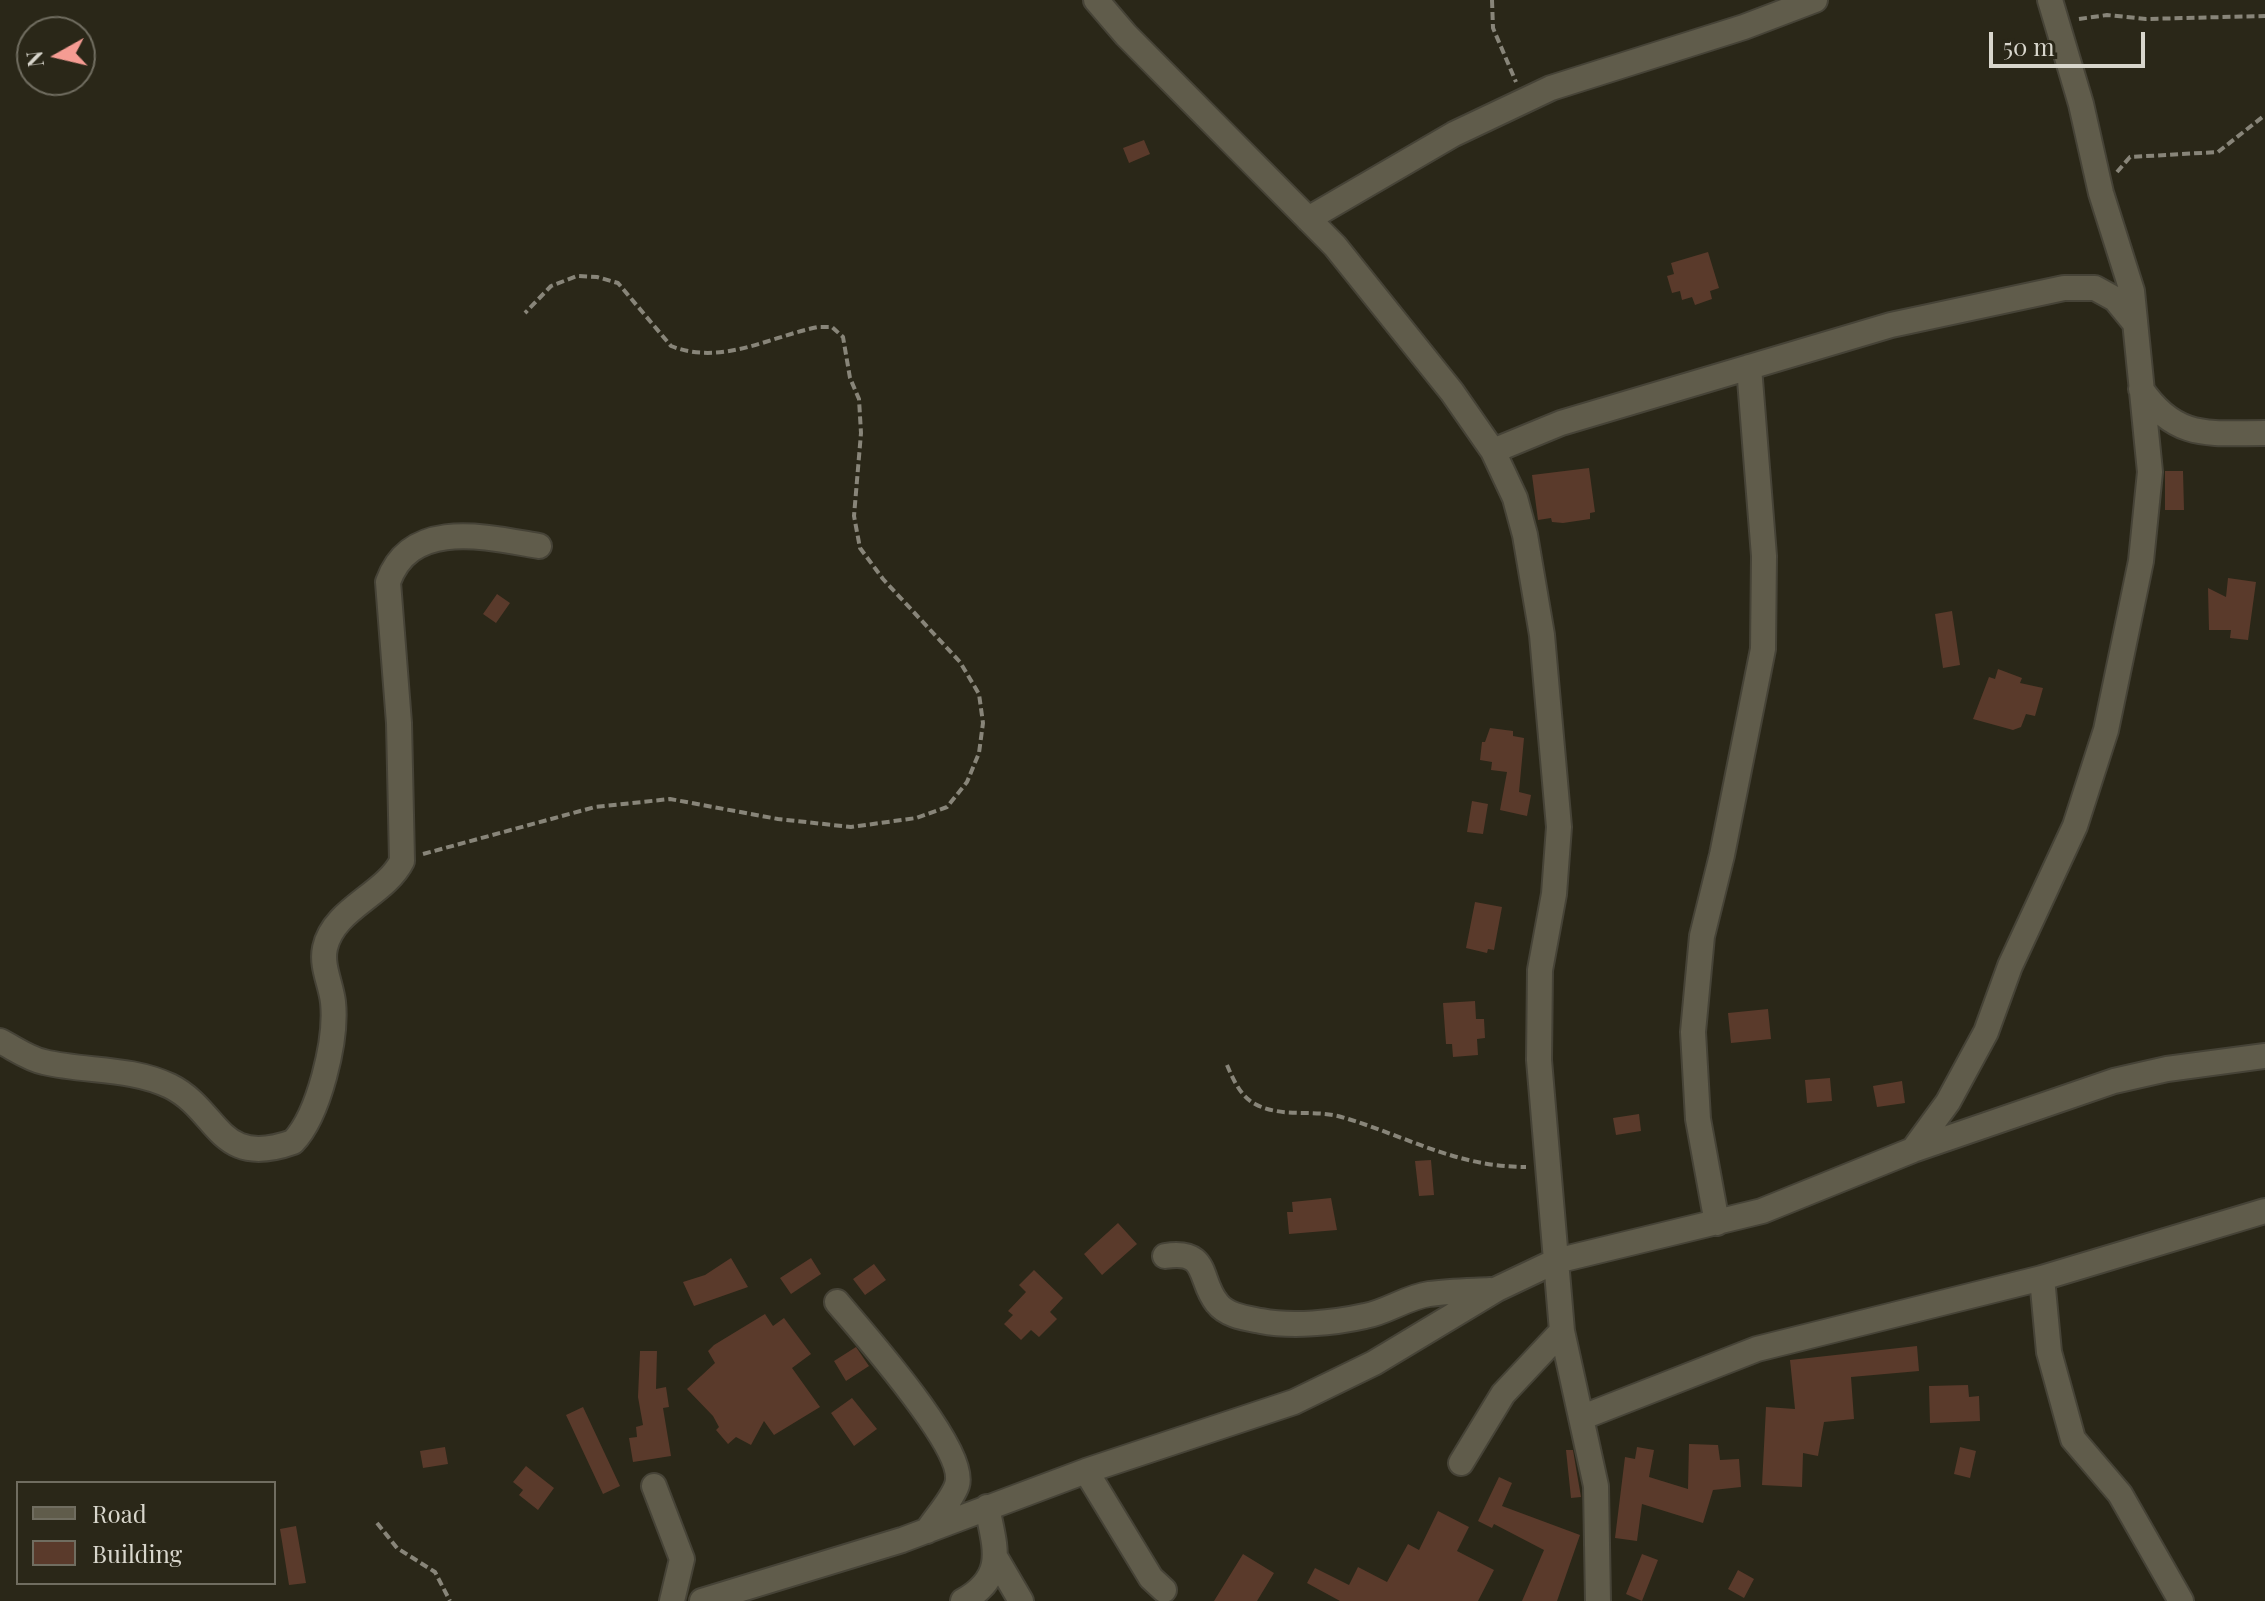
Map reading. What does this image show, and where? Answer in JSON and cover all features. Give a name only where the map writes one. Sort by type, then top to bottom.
[{"type":"street","points":[[1096,0],[1126,35],[1308,219],[1392,318],[1493,451],[1515,498],[1525,535],[1542,635],[1559,827],[1554,894],[1540,970],[1539,1060],[1562,1331],[1596,1486],[1598,1601]]},
{"type":"street","points":[[1308,219],[1454,134],[1584,76],[1729,32],[1815,0]]},
{"type":"street","points":[[1913,1150],[1948,1102],[1986,1032],[2010,966],[2075,826],[2106,730],[2141,561],[2150,472],[2139,386],[2132,291],[2126,262],[2101,193],[2050,0]]},
{"type":"street","points":[[1493,451],[1561,423],[1891,325],[2064,288],[2095,288],[2115,299],[2133,321]]},
{"type":"street","points":[[1717,1223],[1698,1119],[1693,1032],[1702,936],[1722,855],[1763,649],[1764,556],[1749,367]]},
{"type":"street","points":[[2139,386],[2156,411],[2179,429],[2265,433]]},
{"type":"street","points":[[2150,472],[2179,429]]},
{"type":"street","points":[[0,1041],[44,1062],[149,1077],[192,1101],[221,1136],[240,1145],[259,1149],[293,1142],[314,1115],[331,1044],[333,1004],[324,964],[329,934],[391,877],[402,861],[399,723],[388,582],[395,562],[421,541],[484,537],[539,546]]},
{"type":"street","points":[[702,1601],[927,1531],[1086,1471],[1294,1402],[1374,1363],[1497,1289],[1556,1261],[1762,1211],[1913,1150],[2114,1081],[2167,1069],[2265,1056]]},
{"type":"street","points":[[1583,1417],[1757,1349],[2042,1278],[2265,1211]]},
{"type":"street","points":[[1165,1256],[1179,1254],[1192,1258],[1209,1280],[1216,1302],[1231,1314],[1265,1322],[1310,1322],[1366,1316],[1426,1294],[1497,1289]]},
{"type":"street","points":[[2042,1278],[2049,1352],[2073,1439],[2120,1494],[2181,1601]]},
{"type":"street","points":[[837,1302],[928,1414],[950,1451],[958,1474],[957,1485],[927,1531]]},
{"type":"street","points":[[1461,1463],[1503,1394],[1562,1331]]},
{"type":"street","points":[[1086,1471],[1151,1578],[1164,1590]]},
{"type":"street","points":[[654,1486],[682,1559],[672,1601]]},
{"type":"street","points":[[987,1507],[997,1560],[1021,1601]]},
{"type":"street","points":[[963,1601],[987,1581],[997,1560]]},
{"type":"path","points":[[1492,0],[1493,28],[1503,57],[1515,76],[1520,104]]},
{"type":"path","points":[[2060,30],[2075,19],[2107,15],[2146,19],[2265,16]]},
{"type":"path","points":[[2101,193],[2130,157],[2218,152],[2265,115]]},
{"type":"path","points":[[402,861],[595,807],[670,799],[778,819],[851,827],[916,818],[947,807],[967,782],[979,753],[983,723],[979,694],[960,662],[883,579],[860,548],[854,516],[861,433],[859,399],[850,378],[843,337],[832,327],[818,327],[712,354],[683,351],[671,346],[618,283],[597,277],[577,276],[551,286],[525,313]]},
{"type":"path","points":[[1227,1065],[1234,1082],[1250,1101],[1266,1109],[1344,1117],[1468,1163],[1548,1167]]},
{"type":"path","points":[[377,1523],[397,1548],[435,1572],[446,1588],[450,1601]]},
{"type":"building","points":[[1144,140],[1150,154],[1129,163],[1123,148]]},
{"type":"building","points":[[1708,252],[1719,288],[1710,291],[1712,299],[1695,305],[1692,297],[1682,300],[1680,291],[1672,293],[1667,276],[1674,274],[1671,263]]},
{"type":"building","points":[[1589,468],[1595,512],[1590,513],[1590,519],[1563,523],[1552,522],[1551,518],[1538,520],[1532,475]]},
{"type":"building","points":[[2165,471],[2183,471],[2184,510],[2165,510]]},
{"type":"building","points":[[2228,578],[2256,582],[2248,640],[2230,638],[2231,630],[2209,630],[2208,588],[2226,597]]},
{"type":"building","points":[[497,594],[510,603],[496,623],[483,614]]},
{"type":"building","points":[[1952,611],[1960,665],[1943,668],[1935,614]]},
{"type":"building","points":[[1998,669],[2022,678],[2020,683],[2043,688],[2035,716],[2026,714],[2021,727],[2013,730],[1973,719],[1989,677],[1995,679]]},
{"type":"building","points":[[1490,728],[1513,731],[1513,736],[1524,738],[1519,792],[1531,795],[1527,816],[1500,810],[1507,772],[1491,770],[1492,762],[1480,760],[1482,742],[1485,742]]},
{"type":"building","points":[[1472,801],[1488,804],[1483,834],[1467,832]]},
{"type":"building","points":[[1475,902],[1502,907],[1494,950],[1488,949],[1487,953],[1466,948]]},
{"type":"building","points":[[1475,1001],[1476,1019],[1484,1019],[1485,1038],[1477,1039],[1478,1055],[1453,1057],[1452,1044],[1446,1044],[1443,1003]]},
{"type":"building","points":[[1768,1009],[1771,1039],[1731,1043],[1728,1013]]},
{"type":"building","points":[[1830,1078],[1832,1101],[1807,1103],[1805,1080]]},
{"type":"building","points":[[1902,1081],[1905,1103],[1877,1107],[1873,1086]]},
{"type":"building","points":[[1639,1114],[1641,1131],[1616,1135],[1613,1118]]},
{"type":"building","points":[[1431,1160],[1434,1195],[1419,1196],[1415,1161]]},
{"type":"building","points":[[1331,1198],[1337,1230],[1289,1234],[1287,1212],[1293,1212],[1292,1202]]},
{"type":"building","points":[[1118,1223],[1137,1244],[1102,1275],[1084,1254]]},
{"type":"building","points":[[731,1258],[748,1287],[694,1306],[683,1282],[705,1275]]},
{"type":"building","points":[[811,1258],[821,1274],[791,1294],[780,1278]]},
{"type":"building","points":[[874,1264],[886,1280],[865,1295],[853,1279]]},
{"type":"building","points":[[1034,1270],[1063,1298],[1050,1312],[1057,1319],[1039,1337],[1031,1330],[1021,1340],[1004,1324],[1013,1315],[1008,1311],[1026,1292],[1019,1285]]},
{"type":"building","points":[[765,1314],[773,1326],[784,1318],[811,1354],[792,1368],[820,1407],[774,1435],[764,1421],[751,1445],[736,1437],[728,1444],[716,1430],[719,1427],[713,1416],[687,1389],[715,1363],[708,1351],[714,1345]]},
{"type":"building","points":[[1917,1346],[1919,1371],[1851,1377],[1854,1419],[1824,1422],[1818,1456],[1803,1453],[1802,1487],[1762,1485],[1766,1407],[1795,1409],[1790,1360]]},
{"type":"building","points":[[856,1347],[869,1366],[846,1381],[834,1361]]},
{"type":"building","points":[[640,1351],[657,1351],[656,1389],[666,1387],[669,1407],[663,1408],[671,1456],[633,1462],[629,1438],[637,1437],[636,1427],[643,1425],[638,1397]]},
{"type":"building","points":[[1968,1385],[1969,1397],[1979,1396],[1980,1421],[1930,1423],[1929,1386]]},
{"type":"building","points":[[852,1398],[877,1429],[854,1446],[831,1413]]},
{"type":"building","points":[[583,1407],[620,1486],[603,1494],[566,1415]]},
{"type":"building","points":[[1689,1444],[1718,1445],[1720,1460],[1739,1459],[1741,1487],[1713,1490],[1703,1523],[1642,1504],[1637,1541],[1615,1538],[1625,1457],[1635,1459],[1637,1447],[1654,1450],[1649,1477],[1688,1489]]},
{"type":"building","points":[[445,1447],[448,1464],[423,1468],[420,1451]]},
{"type":"building","points":[[1960,1447],[1976,1451],[1970,1478],[1954,1474]]},
{"type":"building","points":[[1566,1450],[1573,1450],[1581,1497],[1571,1498]]},
{"type":"building","points":[[526,1466],[554,1488],[538,1510],[519,1495],[523,1490],[513,1482]]},
{"type":"building","points":[[1499,1477],[1512,1483],[1502,1506],[1580,1535],[1557,1601],[1522,1601],[1544,1550],[1494,1524],[1492,1528],[1478,1521]]},
{"type":"building","points":[[1438,1511],[1469,1527],[1457,1551],[1494,1570],[1478,1601],[1340,1601],[1307,1583],[1315,1568],[1349,1585],[1358,1567],[1387,1582],[1408,1544],[1419,1550]]},
{"type":"building","points":[[296,1526],[306,1583],[289,1585],[280,1529]]},
{"type":"building","points":[[1243,1554],[1274,1573],[1257,1601],[1214,1601]]},
{"type":"building","points":[[1642,1554],[1658,1560],[1642,1601],[1626,1594]]},
{"type":"building","points":[[1738,1570],[1754,1579],[1744,1598],[1728,1589]]}]
